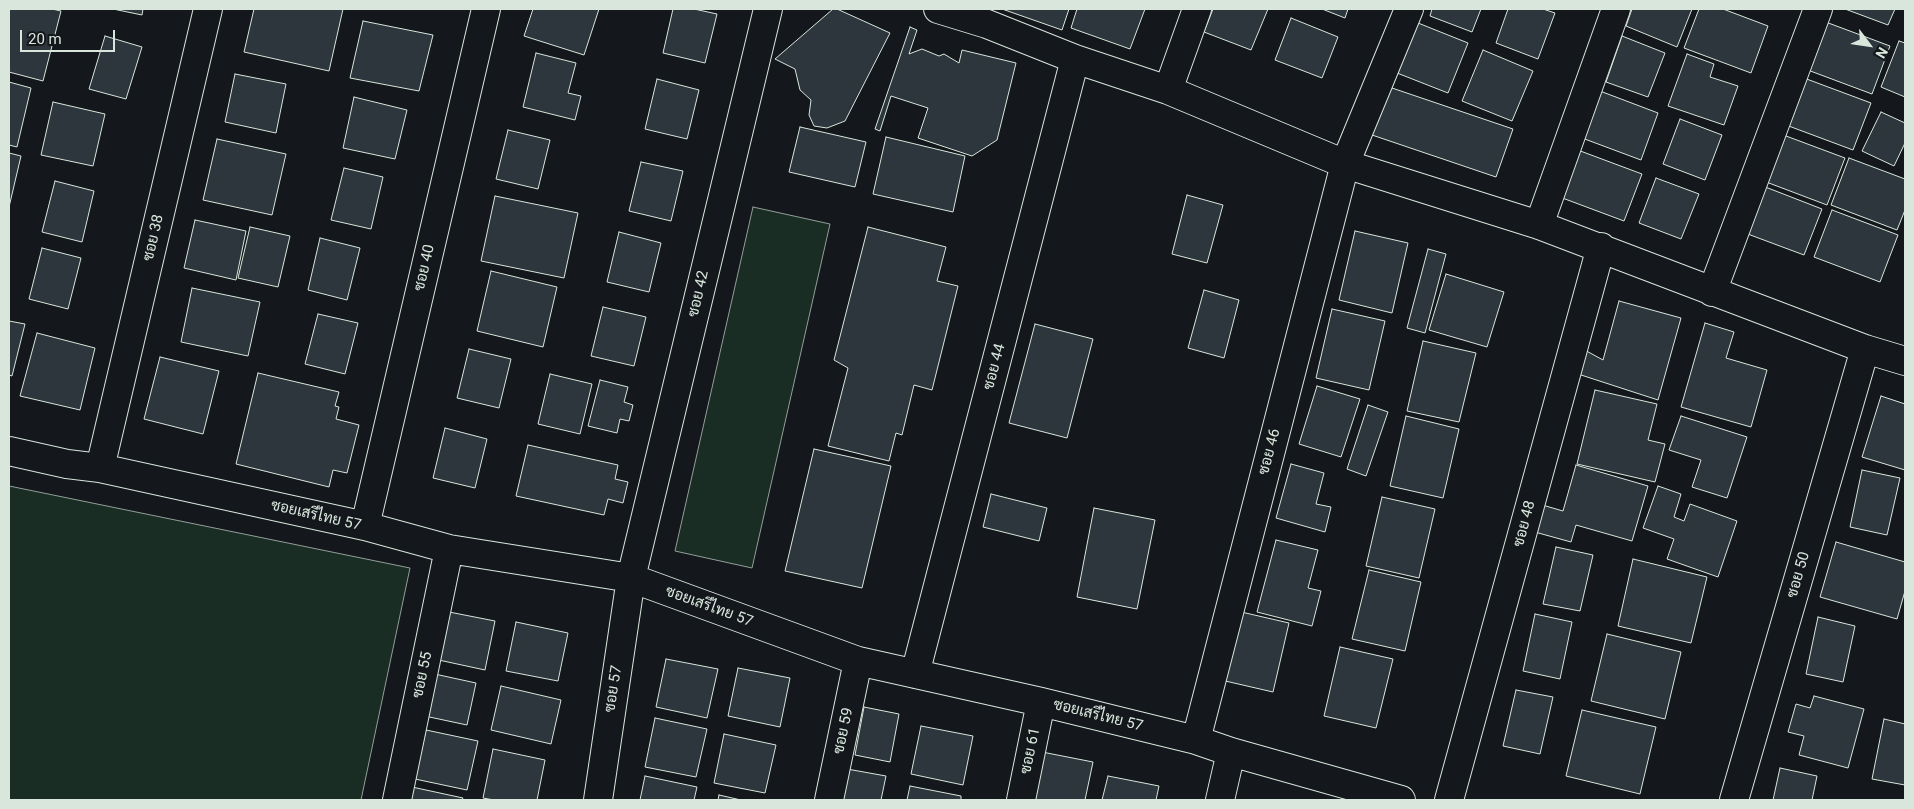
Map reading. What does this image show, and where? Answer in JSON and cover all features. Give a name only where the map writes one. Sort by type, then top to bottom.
[{"type":"street","name":"ซอย 38","points":[[100,468],[208,9]]},
{"type":"street","name":"ซอย 40","points":[[365,526],[486,9]]},
{"type":"street","name":"ซอย 42","points":[[631,578],[768,9]]},
{"type":"street","points":[[938,9],[990,16],[1075,59],[1168,90],[1345,164],[1539,225],[1865,349],[1905,361]]},
{"type":"street","points":[[1168,90],[1197,9]]},
{"type":"street","name":"ซอย 46","points":[[1196,740],[1345,164],[1409,9]]},
{"type":"street","points":[[1539,225],[1616,9]]},
{"type":"street","points":[[1712,292],[1818,9]]},
{"type":"street","name":"ซอย 44","points":[[915,674],[1075,59]]},
{"type":"street","name":"ซอย 48","points":[[1449,800],[1601,247]]},
{"type":"street","name":"ซอย 50","points":[[1734,800],[1865,349]]},
{"type":"street","name":"ซอยเสรีไทย 57","points":[[9,450],[67,464],[100,468],[365,526],[448,549],[631,578],[858,661],[1041,702],[1196,740],[1231,752],[1400,800]]},
{"type":"street","name":"ซอย 55","points":[[397,800],[448,549]]},
{"type":"street","name":"ซอย 57","points":[[598,800],[631,578]]},
{"type":"street","name":"ซอย 59","points":[[829,800],[858,661]]},
{"type":"street","name":"ซอย 61","points":[[1021,800],[1041,702]]},
{"type":"street","points":[[1220,800],[1231,752]]},
{"type":"green space","points":[[753,207],[830,224],[752,568],[675,551]]},
{"type":"green space","points":[[9,486],[410,568],[361,800],[9,800]]},
{"type":"building","points":[[9,9],[52,9],[61,11],[43,81],[9,72]]},
{"type":"building","points":[[113,9],[143,9],[142,15]]},
{"type":"building","points":[[254,9],[343,9],[329,71],[244,52]]},
{"type":"building","points":[[533,9],[599,9],[584,55],[524,36]]},
{"type":"building","points":[[673,9],[694,9],[717,14],[705,63],[663,53]]},
{"type":"building","points":[[833,9],[837,9],[890,33],[845,121],[827,128],[814,126],[809,115],[811,100],[800,90],[795,69],[775,59]]},
{"type":"building","points":[[1002,9],[1069,9],[1062,30]]},
{"type":"building","points":[[1077,9],[1145,9],[1130,49],[1071,28]]},
{"type":"building","points":[[1213,9],[1268,9],[1251,50],[1204,32]]},
{"type":"building","points":[[1322,9],[1348,9],[1345,18]]},
{"type":"building","points":[[1432,9],[1481,9],[1472,32],[1430,16]]},
{"type":"building","points":[[1508,9],[1543,9],[1555,13],[1538,59],[1496,43]]},
{"type":"building","points":[[1632,9],[1692,9],[1677,47],[1626,26]]},
{"type":"building","points":[[1699,9],[1723,9],[1768,26],[1751,73],[1684,48]]},
{"type":"building","points":[[1845,9],[1895,9],[1888,25]]},
{"type":"building","points":[[1291,18],[1338,37],[1322,78],[1275,60]]},
{"type":"building","points":[[363,21],[433,35],[419,91],[350,78]]},
{"type":"building","points":[[1823,21],[1890,46],[1872,94],[1805,69]]},
{"type":"building","points":[[1418,23],[1468,43],[1448,93],[1397,73]]},
{"type":"building","points":[[910,27],[917,30],[909,54],[922,49],[939,56],[944,54],[959,63],[962,50],[1016,63],[997,140],[972,156],[918,138],[928,108],[891,96],[880,131],[875,129]]},
{"type":"building","points":[[105,36],[142,47],[126,99],[89,89]]},
{"type":"building","points":[[1622,36],[1665,53],[1648,97],[1606,82]]},
{"type":"building","points":[[1899,41],[1905,43],[1905,97],[1881,87]]},
{"type":"building","points":[[1483,50],[1533,71],[1512,121],[1462,101]]},
{"type":"building","points":[[536,53],[576,63],[568,93],[581,96],[575,120],[523,107]]},
{"type":"building","points":[[1687,54],[1714,64],[1710,77],[1738,86],[1724,125],[1668,106]]},
{"type":"building","points":[[235,74],[286,84],[276,133],[225,122]]},
{"type":"building","points":[[1804,78],[1871,103],[1853,150],[1786,125]]},
{"type":"building","points":[[657,79],[699,90],[687,139],[645,129]]},
{"type":"building","points":[[9,82],[31,88],[17,147],[9,145]]},
{"type":"building","points":[[1389,87],[1513,129],[1496,177],[1372,135]]},
{"type":"building","points":[[1592,88],[1658,113],[1641,160],[1574,135]]},
{"type":"building","points":[[354,97],[407,110],[395,159],[343,148]]},
{"type":"building","points":[[53,102],[105,114],[93,166],[41,155]]},
{"type":"building","points":[[1881,112],[1905,123],[1905,143],[1894,166],[1862,151]]},
{"type":"building","points":[[1680,119],[1722,135],[1705,180],[1663,164]]},
{"type":"building","points":[[800,127],[866,142],[855,187],[789,172]]},
{"type":"building","points":[[508,130],[550,140],[538,189],[496,179]]},
{"type":"building","points":[[1778,133],[1845,158],[1827,205],[1761,180]]},
{"type":"building","points":[[886,137],[965,156],[953,212],[873,194]]},
{"type":"building","points":[[217,139],[286,154],[272,215],[203,200]]},
{"type":"building","points":[[1575,149],[1642,174],[1624,221],[1557,196]]},
{"type":"building","points":[[9,153],[21,156],[9,207]]},
{"type":"building","points":[[1849,158],[1905,179],[1905,210],[1897,230],[1831,205]]},
{"type":"building","points":[[641,162],[683,171],[671,221],[629,211]]},
{"type":"building","points":[[344,168],[383,177],[371,229],[331,220]]},
{"type":"building","points":[[1656,178],[1699,194],[1681,239],[1639,223]]},
{"type":"building","points":[[55,181],[94,191],[82,242],[42,232]]},
{"type":"building","points":[[1755,183],[1822,209],[1804,255],[1737,230]]},
{"type":"building","points":[[1187,195],[1223,205],[1207,263],[1172,254]]},
{"type":"building","points":[[495,196],[578,213],[564,278],[481,261]]},
{"type":"building","points":[[1832,210],[1898,235],[1880,282],[1814,257]]},
{"type":"building","points":[[195,220],[246,231],[236,280],[184,268]]},
{"type":"building","points":[[250,227],[290,236],[278,287],[238,278]]},
{"type":"building","points":[[868,227],[946,247],[937,281],[958,286],[932,390],[914,385],[902,435],[896,433],[889,461],[828,446],[848,368],[834,360]]},
{"type":"building","points":[[1355,231],[1408,243],[1392,313],[1339,300]]},
{"type":"building","points":[[619,232],[661,243],[649,292],[607,282]]},
{"type":"building","points":[[320,238],[360,248],[347,300],[308,290]]},
{"type":"building","points":[[42,248],[81,258],[68,309],[29,299]]},
{"type":"building","points":[[1428,249],[1446,254],[1425,333],[1407,328]]},
{"type":"building","points":[[491,271],[557,287],[543,347],[477,331]]},
{"type":"building","points":[[1446,274],[1504,292],[1487,347],[1429,330]]},
{"type":"building","points":[[192,288],[260,302],[248,356],[181,342]]},
{"type":"building","points":[[1204,290],[1239,300],[1224,358],[1188,348]]},
{"type":"building","points":[[1619,301],[1681,318],[1658,400],[1578,374],[1581,348],[1603,360]]},
{"type":"building","points":[[603,307],[646,317],[634,366],[591,356]]},
{"type":"building","points":[[1332,309],[1385,321],[1369,390],[1316,378]]},
{"type":"building","points":[[318,314],[358,323],[345,374],[305,364]]},
{"type":"building","points":[[9,321],[25,324],[12,376],[9,375]]},
{"type":"building","points":[[1705,323],[1734,332],[1726,358],[1767,370],[1751,427],[1681,407]]},
{"type":"building","points":[[1035,324],[1093,339],[1067,438],[1009,423]]},
{"type":"building","points":[[37,333],[95,348],[80,410],[20,396]]},
{"type":"building","points":[[1423,341],[1476,353],[1459,422],[1407,411]]},
{"type":"building","points":[[469,349],[511,359],[499,408],[457,398]]},
{"type":"building","points":[[160,357],[219,371],[203,434],[144,419]]},
{"type":"building","points":[[258,373],[339,392],[335,406],[339,407],[336,419],[359,425],[347,473],[333,470],[329,487],[236,464]]},
{"type":"building","points":[[550,374],[592,384],[580,434],[538,424]]},
{"type":"building","points":[[600,380],[628,387],[624,402],[633,405],[629,421],[620,419],[617,433],[588,426]]},
{"type":"building","points":[[1317,386],[1360,399],[1341,457],[1299,444]]},
{"type":"building","points":[[1595,390],[1657,404],[1648,440],[1665,444],[1655,482],[1577,464]]},
{"type":"building","points":[[1881,396],[1905,404],[1905,470],[1862,457]]},
{"type":"building","points":[[1368,405],[1388,412],[1366,476],[1347,469]]},
{"type":"building","points":[[1406,416],[1459,429],[1443,498],[1390,486]]},
{"type":"building","points":[[1681,416],[1747,437],[1727,498],[1692,487],[1701,460],[1669,450]]},
{"type":"building","points":[[445,428],[487,439],[475,488],[433,478]]},
{"type":"building","points":[[528,445],[618,465],[615,479],[628,482],[623,503],[608,499],[604,515],[516,496]]},
{"type":"building","points":[[814,449],[891,466],[862,588],[785,571]]},
{"type":"building","points":[[1291,464],[1324,473],[1316,504],[1331,507],[1325,532],[1276,518]]},
{"type":"building","points":[[1576,465],[1648,486],[1632,541],[1576,525],[1571,542],[1524,529],[1532,502],[1563,511]]},
{"type":"building","points":[[1862,470],[1900,478],[1887,535],[1850,527]]},
{"type":"building","points":[[1658,486],[1681,494],[1674,517],[1684,521],[1690,504],[1737,521],[1718,577],[1667,559],[1674,539],[1643,528]]},
{"type":"building","points":[[991,494],[1047,508],[1039,541],[983,527]]},
{"type":"building","points":[[1382,497],[1435,509],[1419,578],[1366,566]]},
{"type":"building","points":[[1094,508],[1155,520],[1137,609],[1077,597]]},
{"type":"building","points":[[1276,540],[1318,550],[1308,588],[1321,591],[1312,626],[1257,612]]},
{"type":"building","points":[[1836,542],[1905,562],[1905,591],[1897,619],[1820,597]]},
{"type":"building","points":[[1556,547],[1593,555],[1580,611],[1543,604]]},
{"type":"building","points":[[1633,559],[1707,577],[1691,643],[1618,626]]},
{"type":"building","points":[[1369,570],[1421,582],[1405,651],[1352,639]]},
{"type":"building","points":[[444,611],[495,621],[485,670],[434,659]]},
{"type":"building","points":[[1237,611],[1289,623],[1273,692],[1221,680]]},
{"type":"building","points":[[1535,614],[1572,622],[1560,679],[1523,671]]},
{"type":"building","points":[[1818,617],[1855,626],[1843,682],[1806,674]]},
{"type":"building","points":[[516,622],[568,633],[558,681],[506,671]]},
{"type":"building","points":[[1607,634],[1681,652],[1665,719],[1591,701]]},
{"type":"building","points":[[1340,647],[1393,659],[1376,728],[1324,716]]},
{"type":"building","points":[[666,659],[718,669],[707,718],[656,707]]},
{"type":"building","points":[[738,668],[790,678],[780,727],[728,716]]},
{"type":"building","points":[[430,673],[476,683],[467,725],[420,715]]},
{"type":"building","points":[[501,686],[561,700],[551,744],[491,730]]},
{"type":"building","points":[[1516,690],[1553,697],[1540,754],[1503,746]]},
{"type":"building","points":[[1814,696],[1864,709],[1848,768],[1799,755],[1804,736],[1788,732],[1796,704],[1810,708]]},
{"type":"building","points":[[864,707],[899,714],[890,762],[855,755]]},
{"type":"building","points":[[1582,710],[1656,727],[1640,794],[1566,776]]},
{"type":"building","points":[[655,718],[707,729],[696,777],[645,767]]},
{"type":"building","points":[[1884,719],[1905,724],[1905,785],[1872,779]]},
{"type":"building","points":[[921,726],[973,736],[963,785],[911,774]]},
{"type":"building","points":[[426,730],[478,741],[467,790],[415,779]]},
{"type":"building","points":[[724,734],[776,745],[765,793],[714,783]]},
{"type":"building","points":[[493,749],[545,760],[537,800],[494,800],[483,798]]},
{"type":"building","points":[[1042,752],[1093,762],[1085,800],[1032,800]]},
{"type":"building","points":[[1780,768],[1817,776],[1812,800],[1773,800]]},
{"type":"building","points":[[847,769],[886,776],[881,800],[841,800]]},
{"type":"building","points":[[645,776],[697,787],[694,800],[640,800]]},
{"type":"building","points":[[1108,776],[1159,786],[1156,800],[1102,800]]},
{"type":"building","points":[[910,786],[961,796],[961,800],[907,800]]},
{"type":"building","points":[[412,787],[463,798],[462,800],[409,800]]},
{"type":"building","points":[[719,795],[741,800],[718,800]]}]
